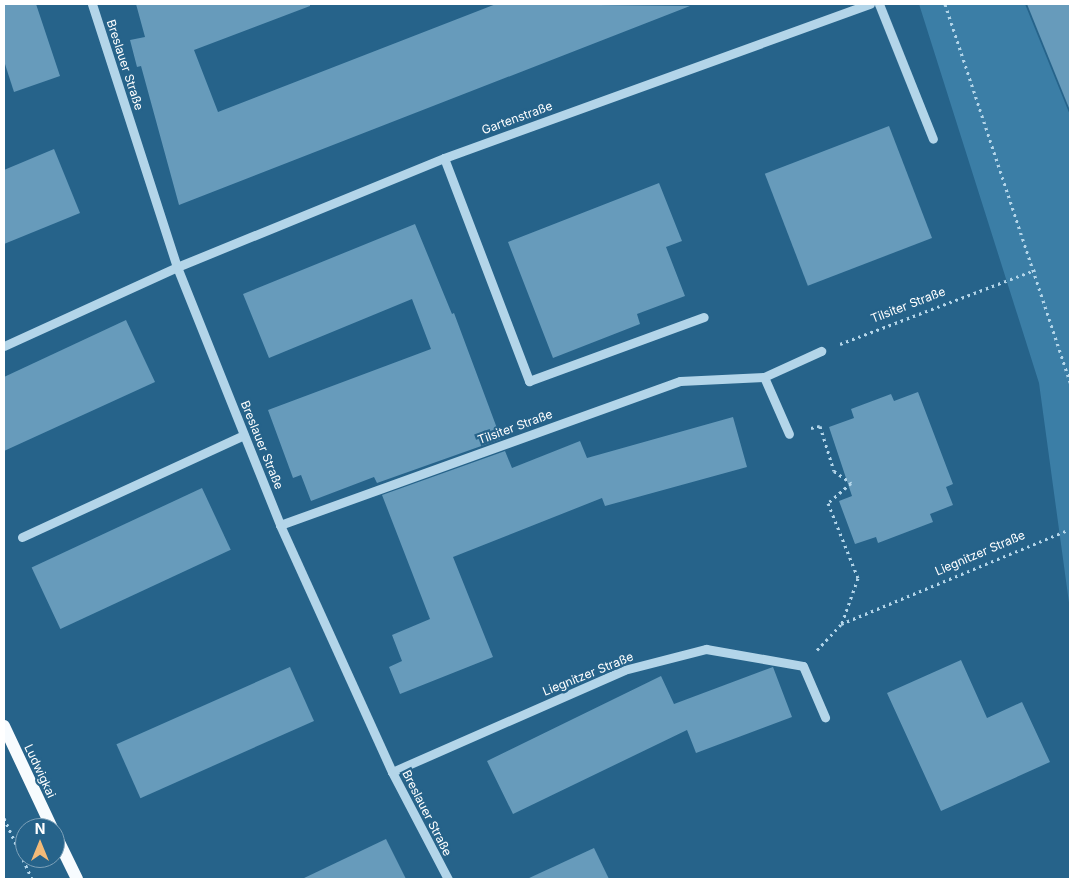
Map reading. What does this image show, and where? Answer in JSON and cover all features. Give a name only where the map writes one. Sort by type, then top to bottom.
[{"type":"main road","name":"Ludwigkai","points":[[4,726],[47,818]]},
{"type":"main road","points":[[65,855],[76,879]]},
{"type":"street","name":"Breslauer Straße","points":[[92,4],[177,267],[280,525],[392,772],[448,879]]},
{"type":"street","name":"Gartenstraße","points":[[4,346],[177,267],[444,158],[870,4]]},
{"type":"street","points":[[879,4],[932,139]]},
{"type":"street","points":[[444,158],[529,381],[704,317]]},
{"type":"street","name":"Tilsiter Straße","points":[[280,525],[680,381],[764,376],[821,351]]},
{"type":"street","points":[[764,376],[789,434]]},
{"type":"street","points":[[22,538],[244,435]]},
{"type":"street","name":"Liegnitzer Straße","points":[[392,772],[624,670],[706,649],[803,666]]},
{"type":"street","points":[[803,666],[825,717]]},
{"type":"path","points":[[945,4],[1035,270],[1070,383]]},
{"type":"path","name":"Tilsiter Straße","points":[[821,351],[1035,270]]},
{"type":"path","points":[[789,434],[820,426],[834,471],[852,483],[828,503],[858,578],[841,624]]},
{"type":"path","name":"Liegnitzer Straße","points":[[803,666],[841,624],[1070,529]]},
{"type":"path","points":[[4,818],[32,879]]},
{"type":"shaded area","points":[[919,4],[1025,4],[1070,115],[1070,610],[1039,383]]},
{"type":"building","points":[[4,4],[36,4],[60,76],[14,92],[4,61]]},
{"type":"building","points":[[136,4],[310,4],[310,6],[194,50],[218,112],[496,4],[690,6],[179,205],[141,66],[137,67],[130,40],[145,37]]},
{"type":"building","points":[[1027,4],[1070,4],[1070,108],[1069,108]]},
{"type":"building","points":[[889,126],[932,238],[808,286],[765,174]]},
{"type":"building","points":[[54,149],[80,213],[4,244],[4,170]]},
{"type":"building","points":[[659,183],[682,241],[666,247],[685,296],[637,314],[640,324],[553,358],[508,242]]},
{"type":"building","points":[[415,224],[452,314],[454,313],[501,439],[377,483],[374,477],[311,501],[301,475],[293,478],[268,410],[431,349],[412,299],[269,358],[243,294]]},
{"type":"building","points":[[126,320],[155,382],[4,451],[4,377]]},
{"type":"building","points":[[918,392],[953,484],[946,487],[953,505],[930,514],[933,522],[878,543],[876,537],[855,544],[839,501],[852,496],[829,427],[854,418],[851,409],[891,394],[894,401]]},
{"type":"building","points":[[733,417],[747,467],[605,506],[602,498],[453,557],[493,657],[400,694],[389,667],[402,661],[392,635],[430,619],[382,495],[505,451],[512,468],[580,441],[587,458]]},
{"type":"building","points":[[202,488],[231,550],[60,629],[32,567]]},
{"type":"building","points":[[961,660],[987,718],[1022,702],[1050,762],[941,811],[887,693]]},
{"type":"building","points":[[290,667],[314,721],[140,798],[116,744]]},
{"type":"building","points":[[773,667],[792,717],[696,753],[687,730],[513,814],[487,761],[661,676],[674,704]]},
{"type":"building","points":[[386,839],[406,879],[302,879]]},
{"type":"building","points":[[594,848],[609,879],[527,879]]}]
